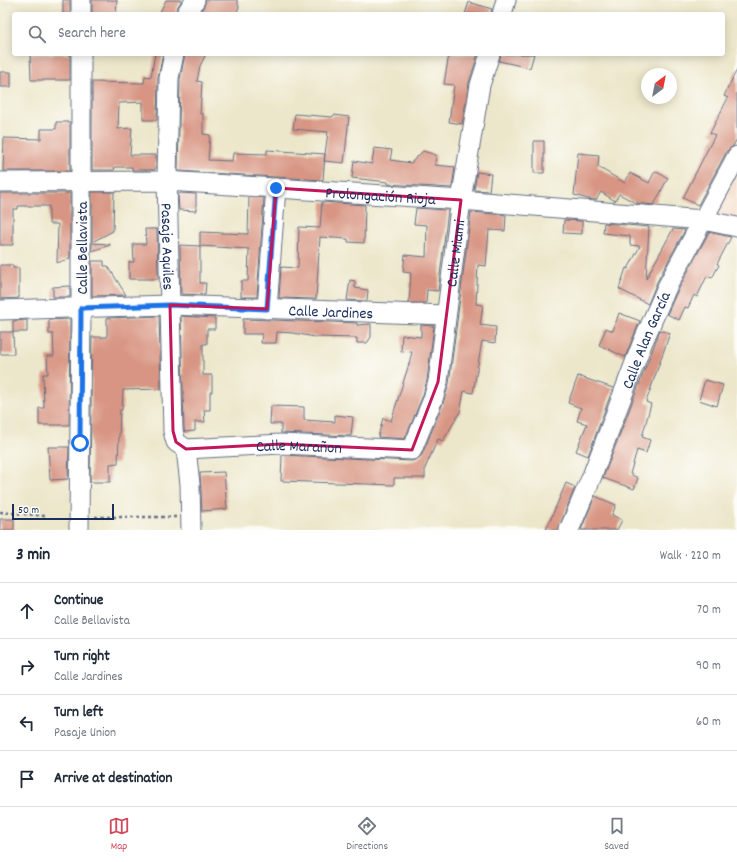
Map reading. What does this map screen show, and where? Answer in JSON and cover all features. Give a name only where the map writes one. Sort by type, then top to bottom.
[{"type":"street","points":[[81,0],[81,12]]},
{"type":"street","points":[[187,12],[194,0]]},
{"type":"street","points":[[503,12],[506,0]]},
{"type":"street","name":"Calle Bellavista","points":[[79,530],[82,182],[81,56]]},
{"type":"street","name":"Pasaje Aquiles","points":[[174,56],[169,78],[167,181],[173,431],[176,442],[189,451]]},
{"type":"street","name":"Calle Miami","points":[[412,450],[433,399],[438,382],[461,200],[480,85],[489,56]]},
{"type":"street","name":"Calle Alan García","points":[[569,530],[592,476],[642,344],[667,287],[737,156]]},
{"type":"street","name":"Prolongación Rioja","points":[[0,182],[167,181],[461,200],[703,220],[737,227]]},
{"type":"street","points":[[267,309],[276,188]]},
{"type":"street","name":"Calle Jardines","points":[[0,310],[170,305],[446,315]]},
{"type":"street","name":"Calle Marañon","points":[[189,451],[272,445],[412,450]]},
{"type":"street","points":[[189,451],[191,524]]},
{"type":"path","points":[[0,512],[46,516]]},
{"type":"path","points":[[94,517],[191,524]]},
{"type":"highlighted area","points":[[276,188],[461,200],[438,382],[412,450],[281,444],[186,449],[176,442],[173,431],[170,305],[267,309]]},
{"type":"shaded area","points":[[737,175],[737,220],[715,215]]},
{"type":"building","points":[[63,0],[70,0],[70,12],[63,12]]},
{"type":"building","points":[[92,0],[117,0],[116,12],[92,12]]},
{"type":"building","points":[[166,0],[182,0],[176,12],[160,12]]},
{"type":"building","points":[[206,0],[237,0],[239,7],[237,12],[200,12]]},
{"type":"building","points":[[469,2],[492,9],[491,12],[466,12]]},
{"type":"building","points":[[30,56],[70,56],[70,80],[31,80]]},
{"type":"building","points":[[155,56],[163,56],[158,78],[157,120],[143,120],[143,102],[119,103],[118,129],[132,128],[130,155],[156,155],[156,168],[154,170],[132,170],[132,167],[115,167],[114,170],[92,170],[92,82],[144,83],[145,76],[151,77]]},
{"type":"building","points":[[185,56],[205,56],[200,66],[197,81],[202,82],[200,114],[203,114],[203,134],[210,135],[208,160],[232,161],[233,153],[267,154],[267,150],[325,154],[323,180],[178,171],[180,79]]},
{"type":"building","points":[[449,56],[477,56],[469,83],[462,124],[449,122],[454,85],[444,84]]},
{"type":"building","points":[[500,56],[533,56],[530,68],[499,61]]},
{"type":"building","points":[[737,69],[737,139],[733,146],[727,151],[698,205],[683,198],[715,135],[710,133],[728,98],[724,96]]},
{"type":"building","points":[[0,72],[11,72],[11,87],[0,87]]},
{"type":"building","points":[[295,114],[349,117],[344,163],[324,161],[328,132],[293,129]]},
{"type":"building","points":[[56,122],[70,122],[70,171],[3,171],[4,138],[41,139],[41,129],[56,129]]},
{"type":"building","points":[[534,141],[544,141],[544,173],[534,173]]},
{"type":"building","points":[[374,148],[392,150],[390,160],[411,163],[423,151],[436,155],[435,165],[455,167],[452,188],[388,184],[388,182],[352,178],[354,161],[372,164]]},
{"type":"building","points":[[578,153],[599,155],[598,167],[625,183],[630,173],[649,183],[655,171],[668,178],[654,205],[636,203],[619,194],[615,201],[601,192],[596,200],[588,199],[574,195]]},
{"type":"building","points":[[477,172],[491,174],[489,191],[474,190]]},
{"type":"building","points":[[92,192],[114,192],[113,231],[92,242]]},
{"type":"building","points":[[0,193],[70,193],[70,258],[57,263],[58,224],[49,224],[49,206],[18,206],[18,209],[13,209],[13,245],[0,245]]},
{"type":"building","points":[[180,193],[196,194],[196,211],[179,210],[178,195]]},
{"type":"building","points":[[249,197],[264,198],[257,297],[241,297],[241,281],[248,281],[249,249],[200,246],[200,232],[248,234]]},
{"type":"building","points":[[322,202],[365,205],[364,243],[348,242],[348,239],[320,237],[316,299],[279,298],[281,267],[298,268],[299,227],[320,228]]},
{"type":"building","points":[[416,208],[448,210],[438,291],[427,290],[426,303],[409,303],[411,273],[403,272],[405,255],[426,257],[427,225],[414,224]]},
{"type":"building","points":[[471,212],[506,215],[505,231],[489,230],[486,266],[478,265],[476,304],[483,305],[480,325],[496,327],[495,343],[482,341],[473,393],[464,391],[460,412],[443,441],[438,439],[425,468],[425,478],[394,478],[394,485],[281,481],[282,455],[412,461],[422,455],[449,384]]},
{"type":"building","points":[[564,220],[582,221],[582,234],[563,233]]},
{"type":"building","points":[[604,223],[649,227],[646,279],[673,229],[685,230],[657,282],[648,304],[619,289],[626,268],[628,269],[640,246],[630,245],[630,236],[603,233]]},
{"type":"building","points":[[145,229],[157,229],[158,279],[129,279],[129,262],[134,262],[133,244],[146,244]]},
{"type":"building","points":[[709,232],[731,237],[717,264],[719,265],[712,278],[707,276],[697,297],[694,295],[688,308],[685,307],[679,320],[667,314]]},
{"type":"building","points":[[92,243],[110,244],[110,245],[92,251]]},
{"type":"building","points":[[180,245],[200,246],[200,283],[206,283],[205,295],[181,294]]},
{"type":"building","points":[[92,261],[104,261],[104,266],[108,266],[126,295],[92,296]]},
{"type":"building","points":[[0,265],[13,265],[13,268],[19,268],[19,298],[0,299]]},
{"type":"building","points":[[350,280],[355,281],[355,288],[368,290],[367,301],[347,300]]},
{"type":"building","points":[[70,286],[70,297],[53,297],[53,287]]},
{"type":"building","points":[[619,313],[640,321],[625,357],[599,345],[606,328],[613,331]]},
{"type":"building","points":[[159,316],[161,389],[123,390],[122,410],[120,410],[118,463],[110,464],[110,482],[90,482],[92,337],[107,337],[107,318]]},
{"type":"building","points":[[181,316],[215,318],[215,329],[207,329],[207,344],[203,344],[203,375],[212,375],[210,410],[204,410],[205,422],[195,422],[195,431],[185,432],[184,429]]},
{"type":"building","points":[[70,319],[69,425],[39,425],[39,408],[44,408],[43,374],[48,374],[47,356],[54,356],[53,334],[49,334],[49,320]]},
{"type":"building","points":[[243,319],[357,323],[357,325],[371,324],[371,337],[367,343],[357,343],[357,338],[315,337],[277,332],[276,343],[261,343],[262,334],[243,334]]},
{"type":"building","points":[[27,320],[27,332],[13,332],[13,321]]},
{"type":"building","points":[[421,325],[434,326],[427,380],[423,395],[405,439],[378,437],[383,418],[391,421],[412,352],[401,351],[402,335],[421,337]]},
{"type":"building","points":[[660,330],[670,333],[646,402],[651,404],[642,437],[650,440],[646,453],[637,450],[630,474],[638,478],[634,489],[603,478]]},
{"type":"building","points":[[0,332],[13,332],[14,354],[0,354]]},
{"type":"building","points":[[578,376],[613,388],[588,456],[576,451],[587,424],[577,421],[581,408],[568,403]]},
{"type":"building","points":[[705,380],[723,385],[717,406],[699,400]]},
{"type":"building","points":[[271,406],[304,407],[304,420],[335,422],[335,415],[353,417],[351,436],[281,433],[281,424],[270,424]]},
{"type":"building","points":[[48,447],[69,447],[68,479],[50,480]]},
{"type":"building","points":[[224,472],[227,509],[202,511],[200,473]]},
{"type":"building","points":[[566,483],[575,487],[558,530],[546,530]]},
{"type":"building","points":[[595,496],[616,505],[612,515],[622,520],[617,530],[581,530]]},
{"type":"building","points":[[0,519],[14,519],[14,530],[0,530]]},
{"type":"route","points":[[80,443],[81,308],[170,305],[267,309],[276,188]]}]
